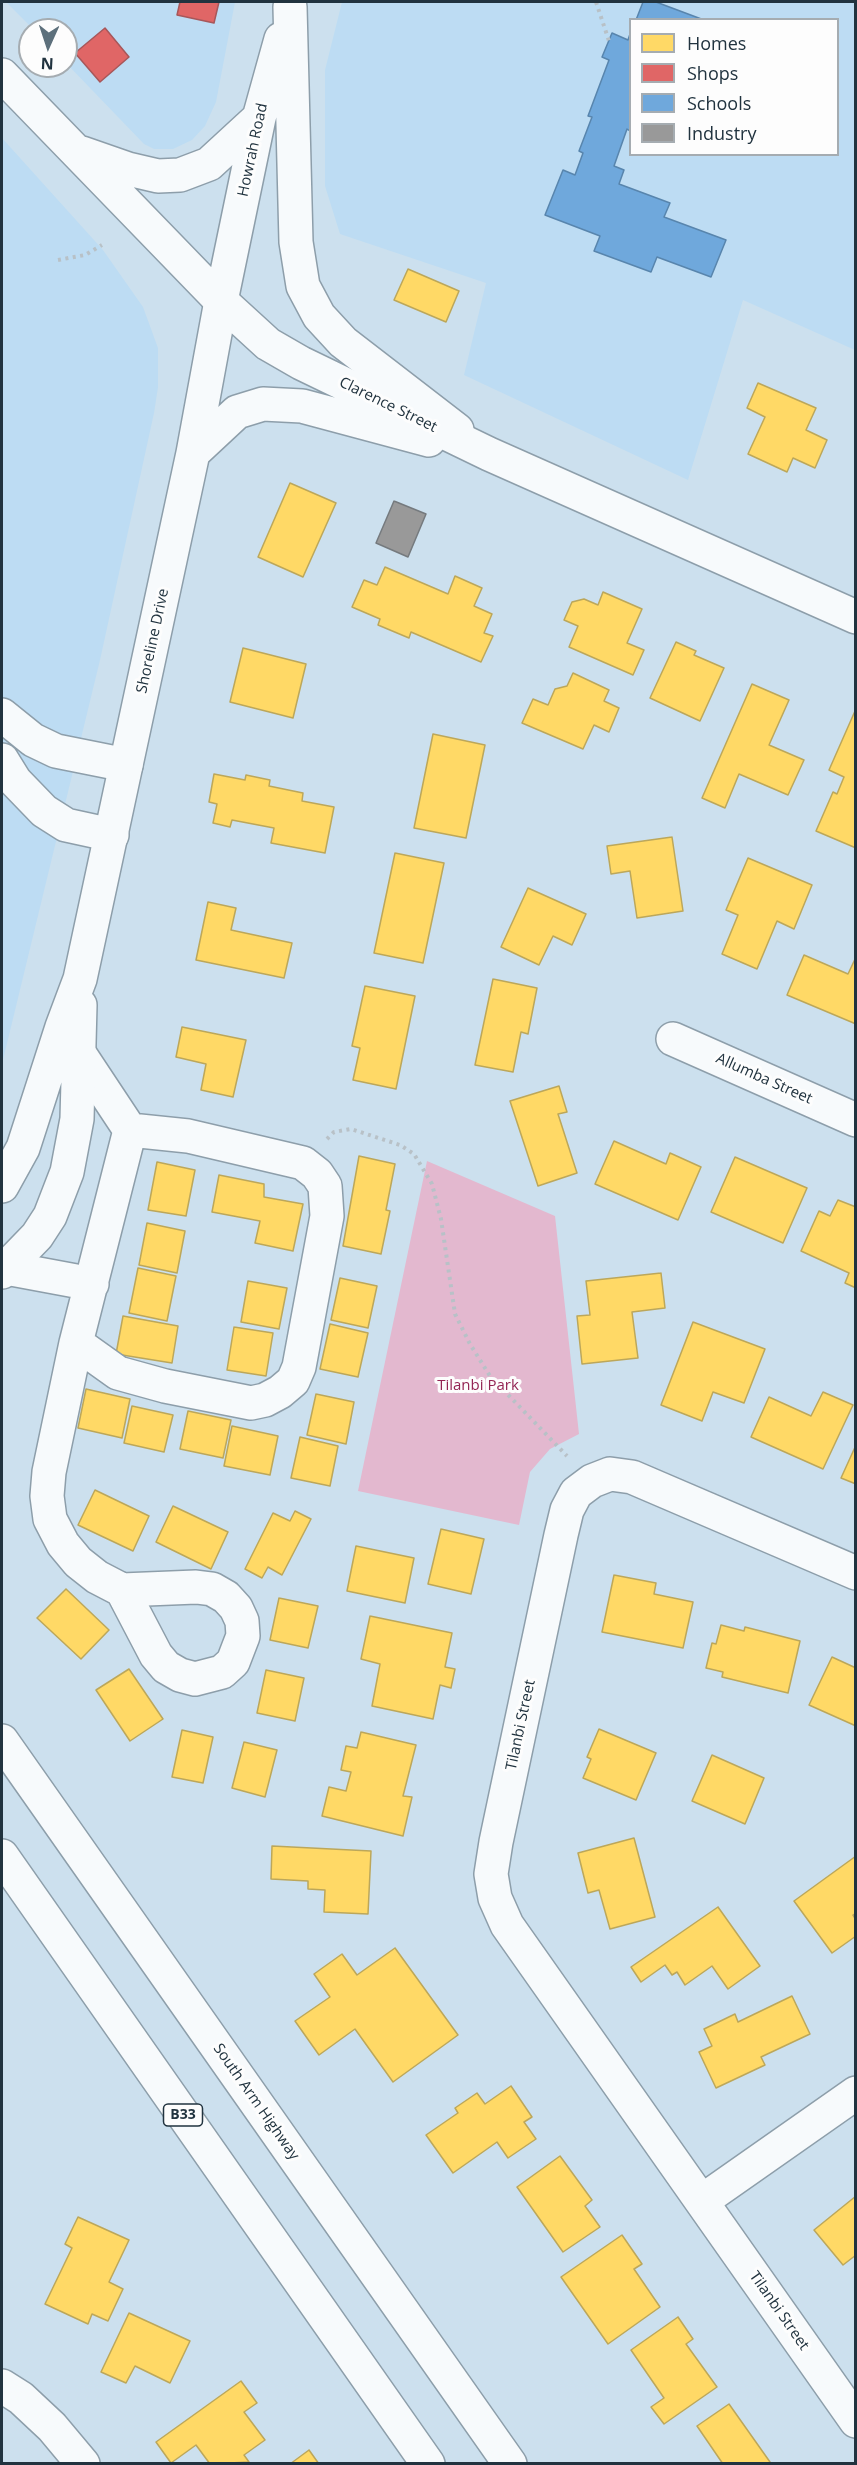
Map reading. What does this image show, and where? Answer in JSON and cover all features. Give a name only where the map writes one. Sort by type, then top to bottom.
[{"type":"main road","name":"Howrah Road","points":[[221,301],[259,118],[290,4]]},
{"type":"main road","points":[[290,4],[297,262],[309,301],[343,342],[489,454]]},
{"type":"main road","name":"Clarence Street","points":[[2,75],[252,332],[283,354],[489,454],[855,617]]},
{"type":"main road","points":[[75,150],[128,169],[158,176],[180,175],[209,164],[259,118]]},
{"type":"main road","name":"Shoreline Drive","points":[[2,1186],[23,1148],[80,979],[193,453],[221,301]]},
{"type":"main road","points":[[193,453],[237,412],[253,405],[276,404],[302,406],[489,454]]},
{"type":"main road","points":[[2,715],[33,740],[56,751],[126,765]]},
{"type":"main road","points":[[2,760],[15,781],[44,811],[66,825],[112,835]]},
{"type":"main road","name":"Shoreline Drive","points":[[4,1270],[36,1236],[61,1191],[72,1152],[76,1119],[80,979]]},
{"type":"main road","name":"Allumba Street","points":[[672,1039],[855,1120]]},
{"type":"main road","points":[[79,1053],[130,1130],[76,1343],[46,1496],[50,1519],[63,1544],[78,1562],[97,1577],[122,1590]]},
{"type":"main road","points":[[76,1343],[118,1373],[165,1386],[251,1403],[266,1400],[280,1392],[293,1381],[299,1366],[327,1216],[325,1186],[317,1174],[303,1163],[188,1136],[130,1130]]},
{"type":"main road","points":[[4,1270],[92,1284]]},
{"type":"main road","points":[[592,1481],[610,1474],[632,1477],[855,1573]]},
{"type":"main road","name":"Tilanbi Street","points":[[592,1481],[576,1493],[565,1518],[496,1842],[492,1874],[495,1898],[507,1925],[855,2421]]},
{"type":"main road","name":"South Arm Highway","points":[[2,1741],[510,2463]]},
{"type":"main road","name":"B33","points":[[2,1856],[428,2463]]},
{"type":"main road","points":[[702,2201],[855,2093]]},
{"type":"main road","points":[[2,2386],[21,2398],[52,2427],[83,2463]]},
{"type":"path","points":[[596,2],[609,40]]},
{"type":"path","points":[[58,260],[85,255],[102,246]]},
{"type":"path","points":[[303,1163],[334,1132],[351,1129],[400,1145],[414,1154],[432,1184],[441,1219],[455,1314],[470,1344],[490,1376],[592,1481]]},
{"type":"shaded area","points":[[6,2],[235,2],[216,102],[205,126],[192,140],[173,149],[154,149],[144,144],[78,75],[78,18],[22,18]]},
{"type":"shaded area","points":[[342,2],[855,2],[855,350],[743,300],[688,480],[464,375],[486,283],[340,234],[325,186],[325,70]]},
{"type":"shaded area","points":[[2,138],[103,250],[143,307],[158,348],[158,387],[100,660],[2,1064]]},
{"type":"green space","name":"Tilanbi Park","points":[[427,1161],[555,1216],[579,1434],[550,1449],[530,1472],[519,1525],[358,1491]]},
{"type":"building: Homes","points":[[408,269],[459,291],[446,322],[394,300]]},
{"type":"building: Homes","points":[[758,383],[816,408],[806,430],[827,440],[815,468],[793,458],[787,472],[748,454],[765,417],[747,408]]},
{"type":"building: Homes","points":[[290,483],[336,503],[303,577],[258,557]]},
{"type":"building: Homes","points":[[385,567],[448,594],[455,576],[482,588],[474,606],[492,614],[484,633],[493,636],[481,662],[411,632],[409,638],[378,625],[380,619],[352,607],[364,580],[377,585]]},
{"type":"building: Homes","points":[[603,592],[642,609],[627,643],[644,650],[633,675],[569,647],[578,626],[564,620],[572,602],[584,599],[598,605]]},
{"type":"building: Homes","points":[[676,642],[696,651],[694,655],[724,668],[700,721],[650,698]]},
{"type":"building: Homes","points":[[243,648],[306,664],[293,718],[230,702]]},
{"type":"building: Homes","points":[[573,673],[609,690],[604,701],[619,708],[609,732],[594,725],[583,749],[522,723],[533,699],[548,705],[555,689],[567,686]]},
{"type":"building: Homes","points":[[752,684],[789,700],[769,745],[804,760],[788,795],[739,774],[725,808],[702,798]]},
{"type":"building: Homes","points":[[855,711],[856,848],[816,831],[833,792],[837,794],[844,777],[829,770]]},
{"type":"building: Homes","points":[[433,734],[485,745],[466,838],[414,828]]},
{"type":"building: Homes","points":[[214,774],[245,780],[246,775],[270,780],[269,786],[303,793],[302,801],[334,807],[325,853],[271,843],[274,828],[232,820],[230,827],[213,823],[217,804],[209,802]]},
{"type":"building: Homes","points":[[672,837],[683,911],[637,918],[630,871],[611,874],[607,846]]},
{"type":"building: Homes","points":[[395,853],[444,863],[423,963],[374,953]]},
{"type":"building: Homes","points":[[748,858],[812,885],[794,929],[777,921],[757,969],[722,954],[738,915],[726,910]]},
{"type":"building: Homes","points":[[528,888],[586,914],[572,945],[553,936],[539,965],[501,947]]},
{"type":"building: Homes","points":[[208,902],[236,908],[231,930],[292,943],[284,978],[196,960]]},
{"type":"building: Homes","points":[[804,955],[848,974],[856,957],[856,1024],[787,995]]},
{"type":"building: Homes","points":[[493,979],[537,988],[528,1034],[521,1032],[513,1072],[475,1065]]},
{"type":"building: Homes","points":[[365,986],[415,996],[396,1089],[353,1080],[360,1048],[352,1046]]},
{"type":"building: Homes","points":[[182,1027],[246,1040],[233,1097],[201,1090],[206,1064],[176,1057]]},
{"type":"building: Homes","points":[[559,1086],[567,1112],[558,1114],[577,1173],[538,1186],[510,1101]]},
{"type":"building: Homes","points":[[614,1141],[666,1164],[670,1153],[701,1167],[678,1220],[595,1184]]},
{"type":"building: Homes","points":[[359,1156],[395,1164],[386,1210],[390,1211],[381,1254],[343,1246]]},
{"type":"building: Homes","points":[[735,1157],[807,1188],[783,1243],[711,1212]]},
{"type":"building: Homes","points":[[157,1162],[195,1170],[186,1216],[148,1210]]},
{"type":"building: Homes","points":[[219,1175],[264,1184],[264,1197],[303,1204],[293,1251],[255,1243],[260,1221],[212,1212]]},
{"type":"building: Homes","points":[[838,1200],[856,1207],[856,1288],[845,1283],[849,1273],[801,1251],[819,1211],[830,1216]]},
{"type":"building: Homes","points":[[147,1223],[185,1231],[177,1273],[139,1265]]},
{"type":"building: Homes","points":[[138,1268],[176,1276],[167,1321],[129,1313]]},
{"type":"building: Homes","points":[[661,1273],[665,1308],[632,1312],[638,1358],[582,1364],[577,1316],[590,1315],[586,1281]]},
{"type":"building: Homes","points":[[340,1278],[377,1286],[368,1328],[331,1320]]},
{"type":"building: Homes","points":[[248,1281],[287,1288],[279,1329],[241,1322]]},
{"type":"building: Homes","points":[[123,1316],[178,1326],[172,1363],[116,1354]]},
{"type":"building: Homes","points":[[693,1322],[765,1349],[744,1403],[713,1392],[702,1421],[661,1405]]},
{"type":"building: Homes","points":[[330,1324],[368,1333],[358,1377],[320,1369]]},
{"type":"building: Homes","points":[[234,1327],[273,1333],[266,1376],[227,1370]]},
{"type":"building: Homes","points":[[86,1389],[130,1399],[122,1438],[78,1428]]},
{"type":"building: Homes","points":[[823,1392],[853,1405],[823,1469],[751,1437],[769,1397],[811,1416]]},
{"type":"building: Homes","points":[[316,1394],[354,1402],[346,1444],[307,1435]]},
{"type":"building: Homes","points":[[132,1406],[173,1415],[164,1452],[124,1443]]},
{"type":"building: Homes","points":[[188,1411],[231,1420],[223,1458],[180,1449]]},
{"type":"building: Homes","points":[[232,1426],[278,1436],[270,1475],[224,1466]]},
{"type":"building: Homes","points":[[300,1437],[338,1446],[330,1486],[291,1478]]},
{"type":"building: Homes","points":[[856,1445],[856,1484],[841,1478]]},
{"type":"building: Homes","points":[[95,1490],[149,1516],[133,1551],[78,1525]]},
{"type":"building: Homes","points":[[173,1506],[228,1532],[211,1569],[156,1542]]},
{"type":"building: Homes","points":[[295,1511],[311,1519],[282,1575],[268,1567],[262,1578],[245,1569],[273,1513],[290,1521]]},
{"type":"building: Homes","points":[[441,1529],[484,1539],[471,1594],[428,1584]]},
{"type":"building: Homes","points":[[356,1546],[414,1558],[405,1603],[347,1591]]},
{"type":"building: Homes","points":[[614,1575],[656,1583],[654,1594],[693,1602],[683,1648],[602,1632]]},
{"type":"building: Homes","points":[[66,1589],[109,1630],[81,1659],[37,1618]]},
{"type":"building: Homes","points":[[279,1598],[318,1606],[308,1648],[270,1640]]},
{"type":"building: Homes","points":[[370,1616],[452,1633],[445,1667],[455,1669],[451,1688],[440,1685],[433,1719],[372,1706],[380,1664],[361,1659]]},
{"type":"building: Homes","points":[[721,1625],[744,1631],[745,1627],[800,1641],[788,1693],[722,1677],[723,1672],[706,1668],[712,1643],[716,1644]]},
{"type":"building: Homes","points":[[832,1657],[856,1668],[856,1726],[809,1705]]},
{"type":"building: Homes","points":[[129,1669],[163,1719],[130,1741],[96,1690]]},
{"type":"building: Homes","points":[[266,1670],[304,1678],[295,1721],[257,1713]]},
{"type":"building: Homes","points":[[599,1729],[656,1753],[636,1800],[583,1778],[591,1759],[587,1757]]},
{"type":"building: Homes","points":[[182,1730],[213,1737],[203,1783],[172,1777]]},
{"type":"building: Homes","points":[[361,1732],[416,1745],[403,1796],[412,1797],[403,1836],[322,1816],[329,1787],[346,1791],[351,1772],[341,1770],[346,1746],[357,1748]]},
{"type":"building: Homes","points":[[244,1742],[277,1750],[265,1797],[232,1788]]},
{"type":"building: Homes","points":[[712,1755],[764,1778],[745,1824],[692,1801]]},
{"type":"building: Homes","points":[[634,1838],[655,1917],[610,1929],[599,1890],[588,1893],[578,1853]]},
{"type":"building: Homes","points":[[272,1846],[371,1851],[368,1914],[324,1912],[325,1890],[308,1889],[308,1881],[271,1879]]},
{"type":"building: Homes","points":[[856,1856],[856,1913],[853,1915],[856,1920],[856,1936],[832,1953],[794,1901]]},
{"type":"building: Homes","points":[[718,1907],[760,1966],[728,1989],[712,1966],[685,1985],[677,1972],[672,1975],[665,1965],[641,1982],[631,1967]]},
{"type":"building: Homes","points":[[395,1948],[458,2035],[393,2082],[355,2029],[319,2055],[295,2021],[330,1997],[314,1974],[342,1954],[357,1975]]},
{"type":"building: Homes","points":[[792,1996],[810,2034],[761,2057],[765,2065],[716,2088],[699,2052],[712,2046],[704,2029],[735,2014],[738,2022]]},
{"type":"building: Homes","points":[[511,2086],[532,2117],[524,2122],[536,2139],[508,2158],[497,2142],[453,2173],[426,2135],[458,2113],[455,2108],[477,2093],[485,2104]]},
{"type":"building: Homes","points":[[560,2156],[592,2200],[585,2206],[600,2227],[563,2252],[517,2187]]},
{"type":"building: Homes","points":[[856,2196],[856,2255],[843,2265],[814,2230]]},
{"type":"building: Homes","points":[[78,2217],[129,2240],[109,2282],[123,2289],[108,2321],[92,2314],[88,2324],[45,2304],[72,2248],[65,2244]]},
{"type":"building: Homes","points":[[622,2235],[642,2264],[634,2269],[660,2307],[608,2344],[561,2277]]},
{"type":"building: Homes","points":[[129,2313],[190,2341],[170,2383],[135,2366],[126,2383],[101,2372]]},
{"type":"building: Homes","points":[[678,2317],[693,2339],[686,2344],[717,2387],[664,2424],[651,2407],[664,2398],[631,2350]]},
{"type":"building: Homes","points":[[241,2381],[257,2403],[244,2412],[265,2440],[244,2455],[249,2462],[210,2464],[196,2445],[171,2463],[156,2442]]},
{"type":"building: Homes","points":[[729,2404],[770,2462],[768,2464],[723,2464],[697,2426]]},
{"type":"building: Homes","points":[[309,2450],[319,2464],[290,2464]]},
{"type":"building: Shops","points":[[180,2],[219,2],[214,23],[177,15]]},
{"type":"building: Shops","points":[[105,28],[129,57],[100,82],[78,56],[78,50]]},
{"type":"building: Schools","points":[[643,2],[656,2],[699,18],[637,18]]},
{"type":"building: Schools","points":[[612,33],[628,40],[629,37],[629,130],[627,129],[614,166],[624,170],[619,184],[670,203],[664,217],[726,240],[711,277],[657,257],[651,272],[594,251],[600,236],[545,215],[563,170],[575,175],[583,153],[579,151],[592,117],[588,116],[609,60],[602,57]]},
{"type":"building: Industry","points":[[394,501],[426,514],[408,557],[376,543]]}]
